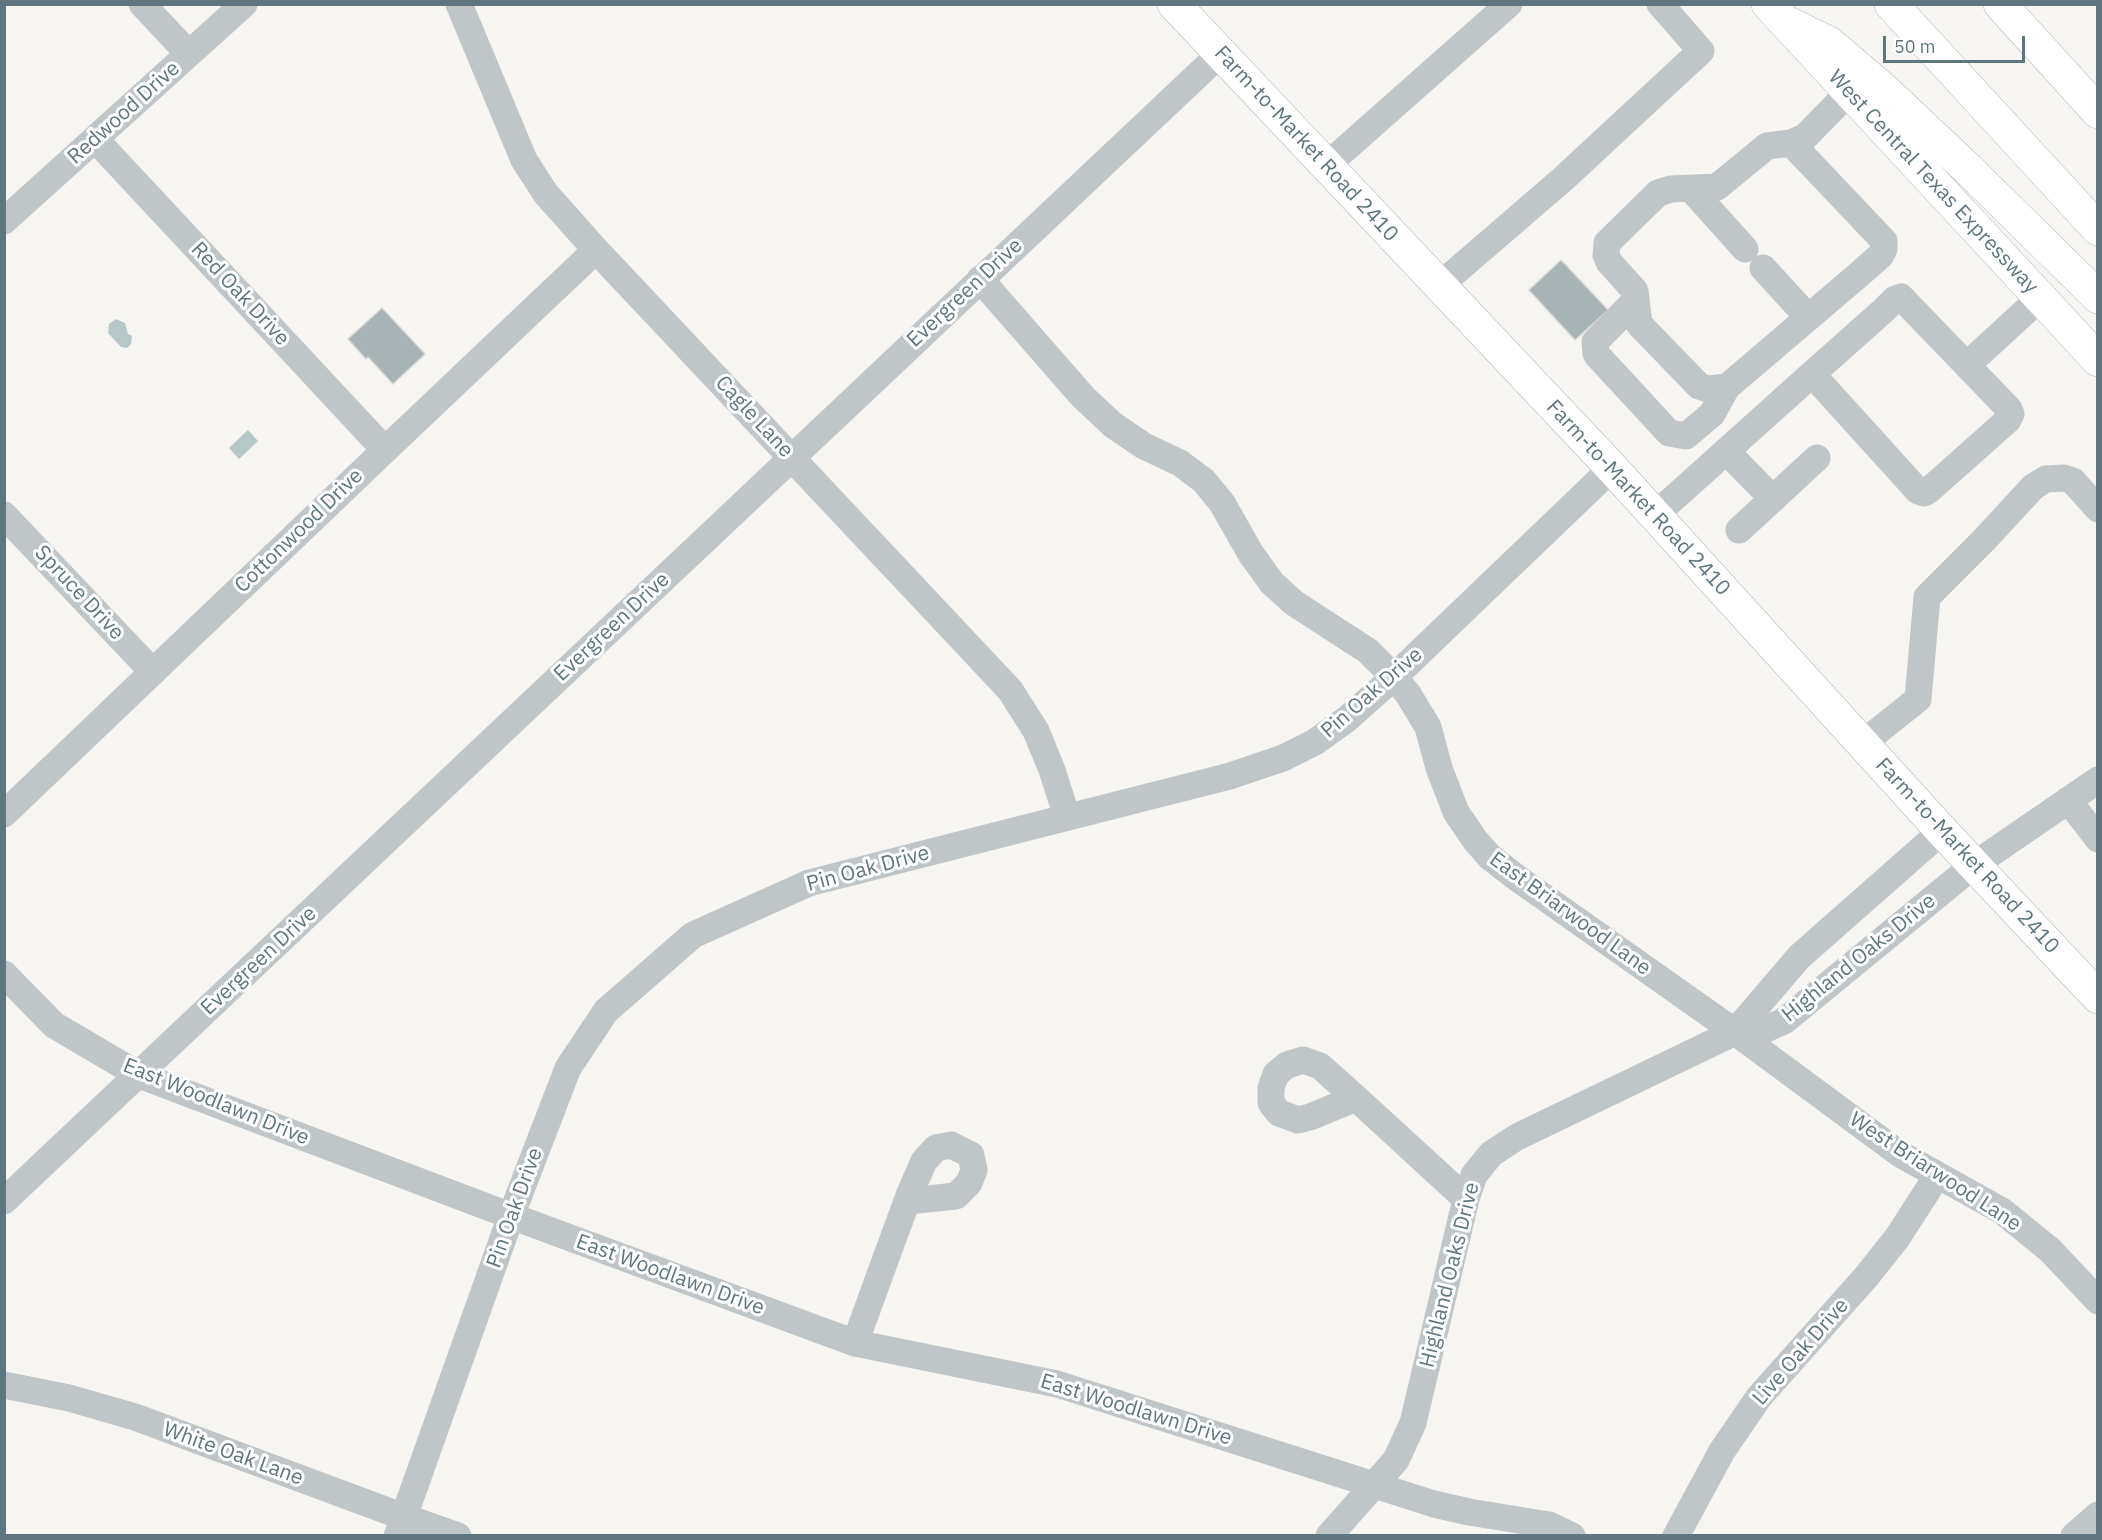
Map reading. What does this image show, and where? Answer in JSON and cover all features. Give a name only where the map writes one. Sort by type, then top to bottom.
[{"type":"main road","name":"Farm-to-Market Road 2410","points":[[1173,4],[1612,468],[1942,831],[2097,997]]},
{"type":"main road","points":[[1891,4],[2097,229]]},
{"type":"main road","points":[[2000,4],[2097,112]]},
{"type":"main road","points":[[1776,13],[1829,43],[1883,89],[1968,169],[2097,297]]},
{"type":"main road","name":"West Central Texas Expressway","points":[[1776,13],[2097,360]]},
{"type":"street","points":[[142,4],[189,54]]},
{"type":"street","name":"Redwood Drive","points":[[4,221],[244,4]]},
{"type":"street","name":"Cagle Lane","points":[[459,4],[524,160],[546,194],[1010,690],[1036,731],[1052,770],[1066,817]]},
{"type":"street","points":[[1326,166],[1509,4]]},
{"type":"street","points":[[1440,285],[1563,179],[1701,51],[1660,4]]},
{"type":"street","name":"Evergreen Drive","points":[[4,1201],[1220,54]]},
{"type":"street","points":[[1727,387],[1708,389],[1699,386],[1639,324],[1632,286],[1609,262],[1606,255],[1607,243],[1658,193],[1671,189],[1717,187],[1762,149],[1804,137],[1849,92]]},
{"type":"street","name":"Red Oak Drive","points":[[95,139],[384,450]]},
{"type":"street","points":[[1636,300],[1595,342],[1596,354],[1669,433],[1686,436],[1712,414],[1727,387],[1881,255],[1885,245],[1884,241],[1791,142]]},
{"type":"street","points":[[1690,189],[1808,317]]},
{"type":"street","name":"Cottonwood Drive","points":[[4,814],[596,250]]},
{"type":"street","points":[[1856,277],[1884,310]]},
{"type":"street","name":"East Briarwood Lane","points":[[980,279],[1083,397],[1113,425],[1144,446],[1179,463],[1204,482],[1222,503],[1251,554],[1272,583],[1294,603],[1368,651],[1394,677],[1408,694],[1428,727],[1439,768],[1456,812],[1490,857],[1735,1032]]},
{"type":"street","points":[[1655,515],[1895,299],[1901,297],[2011,414],[1999,428],[1929,492],[1924,493],[1918,491],[1812,374]]},
{"type":"street","points":[[1967,365],[2040,298]]},
{"type":"street","points":[[1726,451],[1773,499]]},
{"type":"street","points":[[1739,530],[1817,458]]},
{"type":"street","name":"Pin Oak Drive","points":[[400,1526],[511,1216],[568,1068],[606,1011],[693,935],[809,883],[1230,776],[1283,758],[1315,742],[1347,719],[1394,677],[1612,468]]},
{"type":"street","points":[[1863,743],[1918,699],[1924,608],[1927,597],[1984,540],[2032,487],[2046,479],[2064,478],[2073,481],[2097,509]]},
{"type":"street","name":"Spruce Drive","points":[[4,515],[153,672]]},
{"type":"street","name":"Highland Oaks Drive","points":[[1329,1536],[1396,1460],[1413,1423],[1466,1199],[1474,1175],[1491,1154],[1517,1137],[1735,1032],[1764,1030],[1784,1021],[1974,865],[2097,780]]},
{"type":"street","points":[[2068,800],[2097,839]]},
{"type":"street","name":"Highland Oaks Drive","points":[[1735,1032],[1799,957],[1942,831]]},
{"type":"street","name":"East Woodlawn Drive","points":[[4,974],[54,1025],[139,1075],[855,1343],[1057,1384],[1434,1504],[1549,1525],[1572,1536]]},
{"type":"street","name":"West Briarwood Lane","points":[[1735,1032],[1900,1154],[2002,1211],[2050,1250],[2097,1301]]},
{"type":"street","points":[[1356,1098],[1466,1199]]},
{"type":"street","name":"Live Oak Drive","points":[[1676,1536],[1722,1451],[1759,1397],[1866,1277],[1897,1238],[1937,1176]]},
{"type":"street","points":[[855,1343],[908,1200]]},
{"type":"street","name":"White Oak Lane","points":[[4,1385],[69,1398],[135,1417],[400,1526],[458,1536]]},
{"type":"street","points":[[2074,1536],[2097,1515]]},
{"type":"shaded area","points":[[116,319],[125,323],[128,334],[132,336],[131,344],[127,348],[121,347],[108,333],[109,324]]},
{"type":"shaded area","points":[[248,430],[258,441],[239,459],[229,448]]},
{"type":"building","points":[[1561,260],[1608,310],[1575,340],[1529,290]]},
{"type":"building","points":[[382,308],[425,354],[393,384],[348,339]]}]
